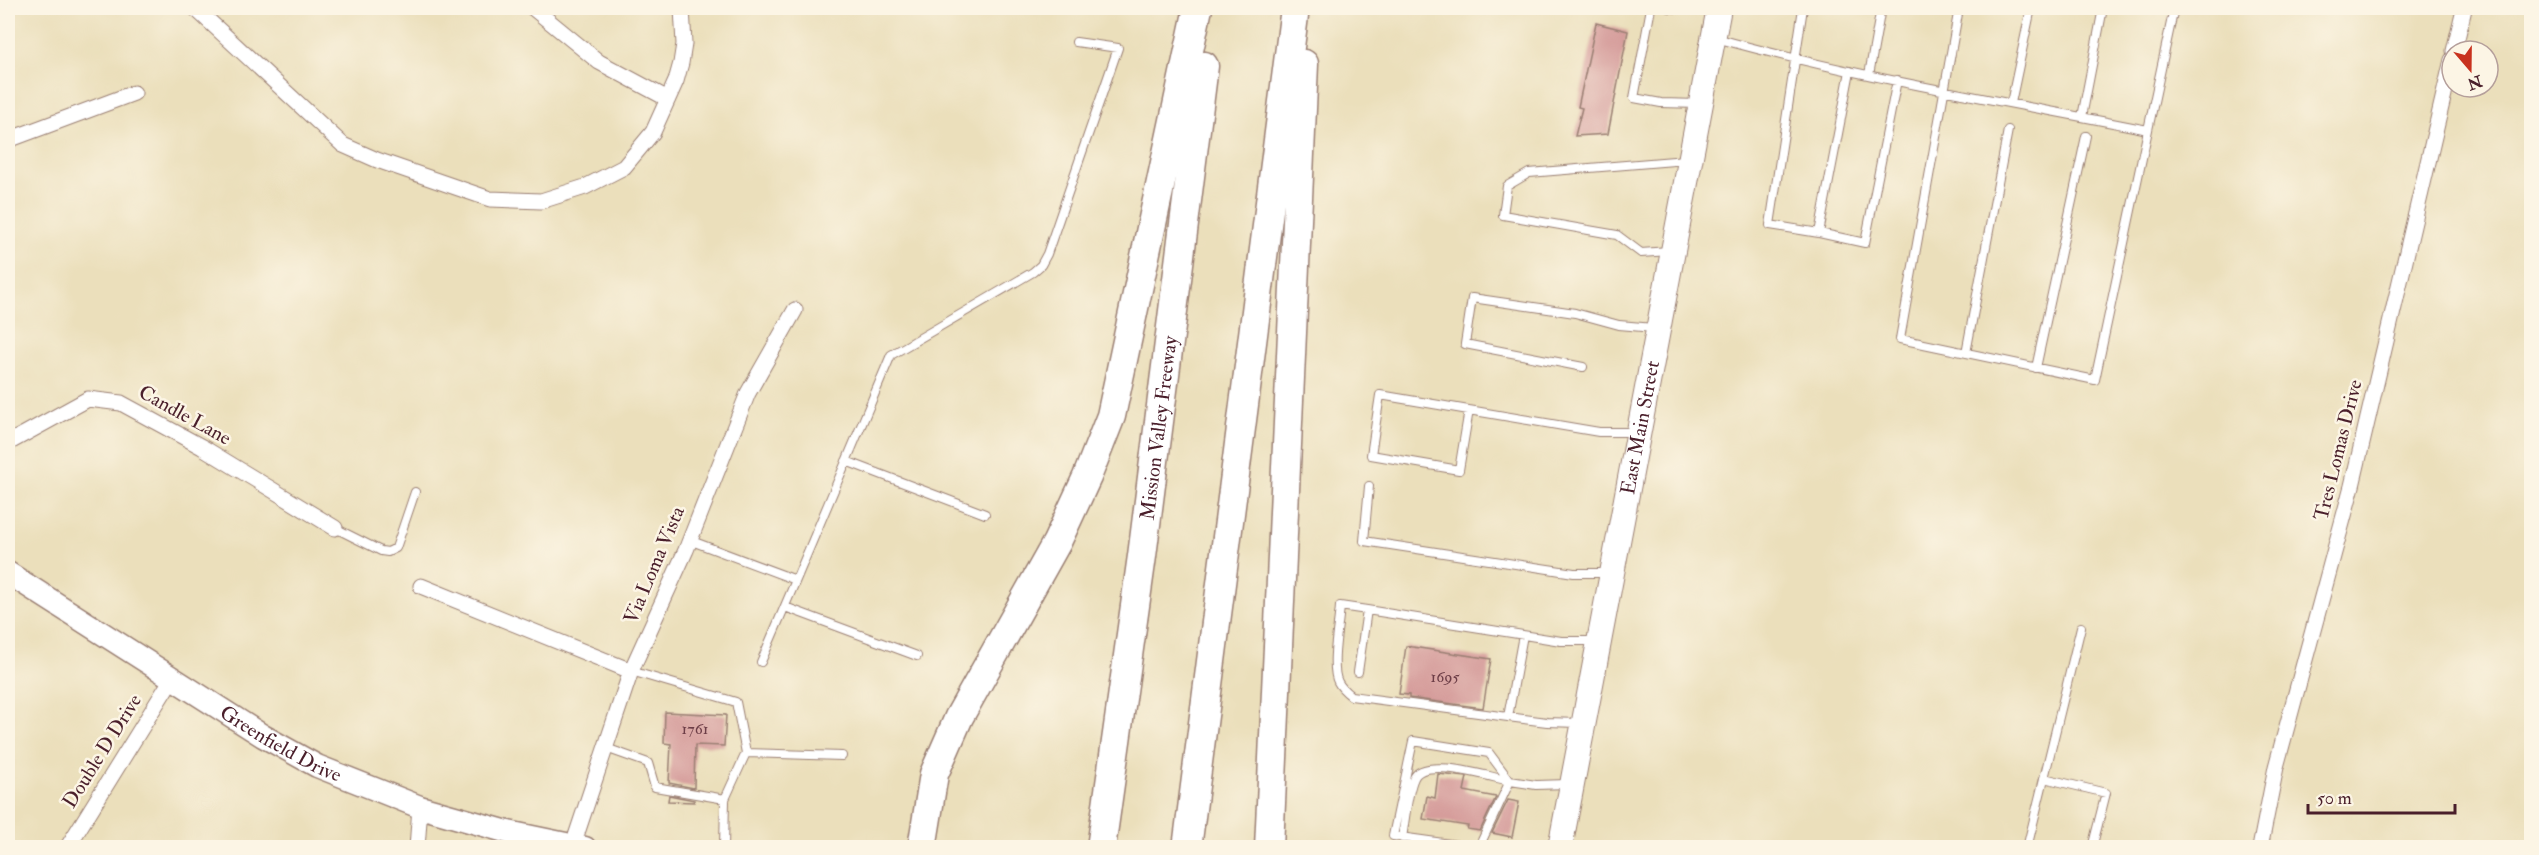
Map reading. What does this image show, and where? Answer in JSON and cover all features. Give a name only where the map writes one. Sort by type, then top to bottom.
[{"type":"highway","points":[[922,848],[934,774],[959,717],[1057,542],[1087,477],[1111,416],[1198,8]]},
{"type":"highway","name":"Mission Valley Freeway","points":[[1103,835],[1142,556],[1211,8]]},
{"type":"highway","points":[[1188,837],[1295,8]]},
{"type":"highway","points":[[1269,848],[1306,8]]},
{"type":"main road","name":"East Main Street","points":[[1560,848],[1719,9]]},
{"type":"main road","name":"Greenfield Drive","points":[[8,573],[263,736],[317,766],[420,807],[508,832],[579,846]]},
{"type":"street","points":[[195,8],[343,145],[377,160],[490,200],[541,201],[585,187],[624,167],[653,132],[681,63],[684,44],[682,8]]},
{"type":"street","points":[[533,8],[599,62],[668,99]]},
{"type":"street","points":[[2457,39],[2464,9]]},
{"type":"street","points":[[8,140],[134,93]]},
{"type":"street","name":"Tres Lomas Drive","points":[[2260,848],[2276,767],[2352,486],[2443,99]]},
{"type":"street","name":"Via Loma Vista","points":[[579,846],[606,748],[631,671],[689,540],[748,393],[795,310]]},
{"type":"street","name":"Candle Lane","points":[[8,443],[88,399],[121,404],[202,447],[335,528]]},
{"type":"street","points":[[421,586],[631,671]]},
{"type":"street","name":"Double D Drive","points":[[67,848],[173,677]]},
{"type":"street","points":[[417,848],[420,807]]},
{"type":"lane","points":[[1651,8],[1634,98],[1661,103],[1701,104]]},
{"type":"lane","points":[[1669,8],[1719,9]]},
{"type":"lane","points":[[1803,8],[1770,225],[1865,243],[1897,80]]},
{"type":"lane","points":[[1869,75],[1881,8]]},
{"type":"lane","points":[[1959,8],[1900,339],[2095,380],[2174,8]]},
{"type":"lane","points":[[2011,103],[2031,8]]},
{"type":"lane","points":[[2082,117],[2103,8]]},
{"type":"lane","points":[[1713,38],[1794,60],[2148,130]]},
{"type":"lane","points":[[761,662],[891,355],[1033,272],[1041,265],[1047,254],[1118,48],[1076,42]]},
{"type":"lane","points":[[1819,233],[1850,71]]},
{"type":"lane","points":[[1966,353],[2008,130]]},
{"type":"lane","points":[[2036,368],[2086,136]]},
{"type":"lane","points":[[1673,251],[1641,253],[1617,235],[1503,215],[1507,186],[1529,173],[1690,160]]},
{"type":"lane","points":[[1583,367],[1465,344],[1472,298],[1575,313],[1619,325],[1659,328]]},
{"type":"lane","points":[[1469,410],[1459,470],[1371,455],[1380,395],[1469,410],[1599,432],[1639,432]]},
{"type":"lane","points":[[846,461],[985,513]]},
{"type":"lane","points":[[1369,486],[1364,541],[1574,573],[1612,573]]},
{"type":"lane","points":[[335,528],[381,551],[388,552],[396,548],[416,492]]},
{"type":"lane","points":[[689,540],[796,580]]},
{"type":"lane","points":[[1584,723],[1547,722],[1352,696],[1342,688],[1337,680],[1335,667],[1340,606],[1561,641],[1600,641]]},
{"type":"lane","points":[[785,607],[917,656]]},
{"type":"lane","points":[[1358,672],[1367,610]]},
{"type":"lane","points":[[2027,848],[2082,627]]},
{"type":"lane","points":[[1508,717],[1523,635]]},
{"type":"lane","points":[[631,671],[736,702],[746,753],[725,799],[724,848]]},
{"type":"lane","points":[[1413,741],[1489,753],[1510,781],[1479,847],[1393,836],[1413,741]]},
{"type":"lane","points":[[606,748],[648,763],[655,787],[725,799]]},
{"type":"lane","points":[[746,753],[842,756]]},
{"type":"lane","points":[[1402,838],[1414,778],[1421,770],[1436,767],[1536,785],[1573,784]]},
{"type":"lane","points":[[2044,778],[2106,793],[2092,848]]},
{"type":"building","points":[[1596,23],[1628,31],[1608,134],[1575,136],[1582,108],[1578,107]]},
{"type":"building","points":[[1406,646],[1491,659],[1483,708],[1409,698],[1409,695],[1399,694]]},
{"type":"building","points":[[665,712],[726,715],[724,746],[695,745],[694,788],[669,783],[671,744],[664,743]]},
{"type":"building","points":[[1438,774],[1467,777],[1464,791],[1496,797],[1480,831],[1467,829],[1468,826],[1423,819],[1427,796],[1435,798]]},
{"type":"building","points":[[669,795],[694,800],[694,802],[668,801]]},
{"type":"building","points":[[1508,800],[1519,802],[1512,837],[1492,833]]}]
